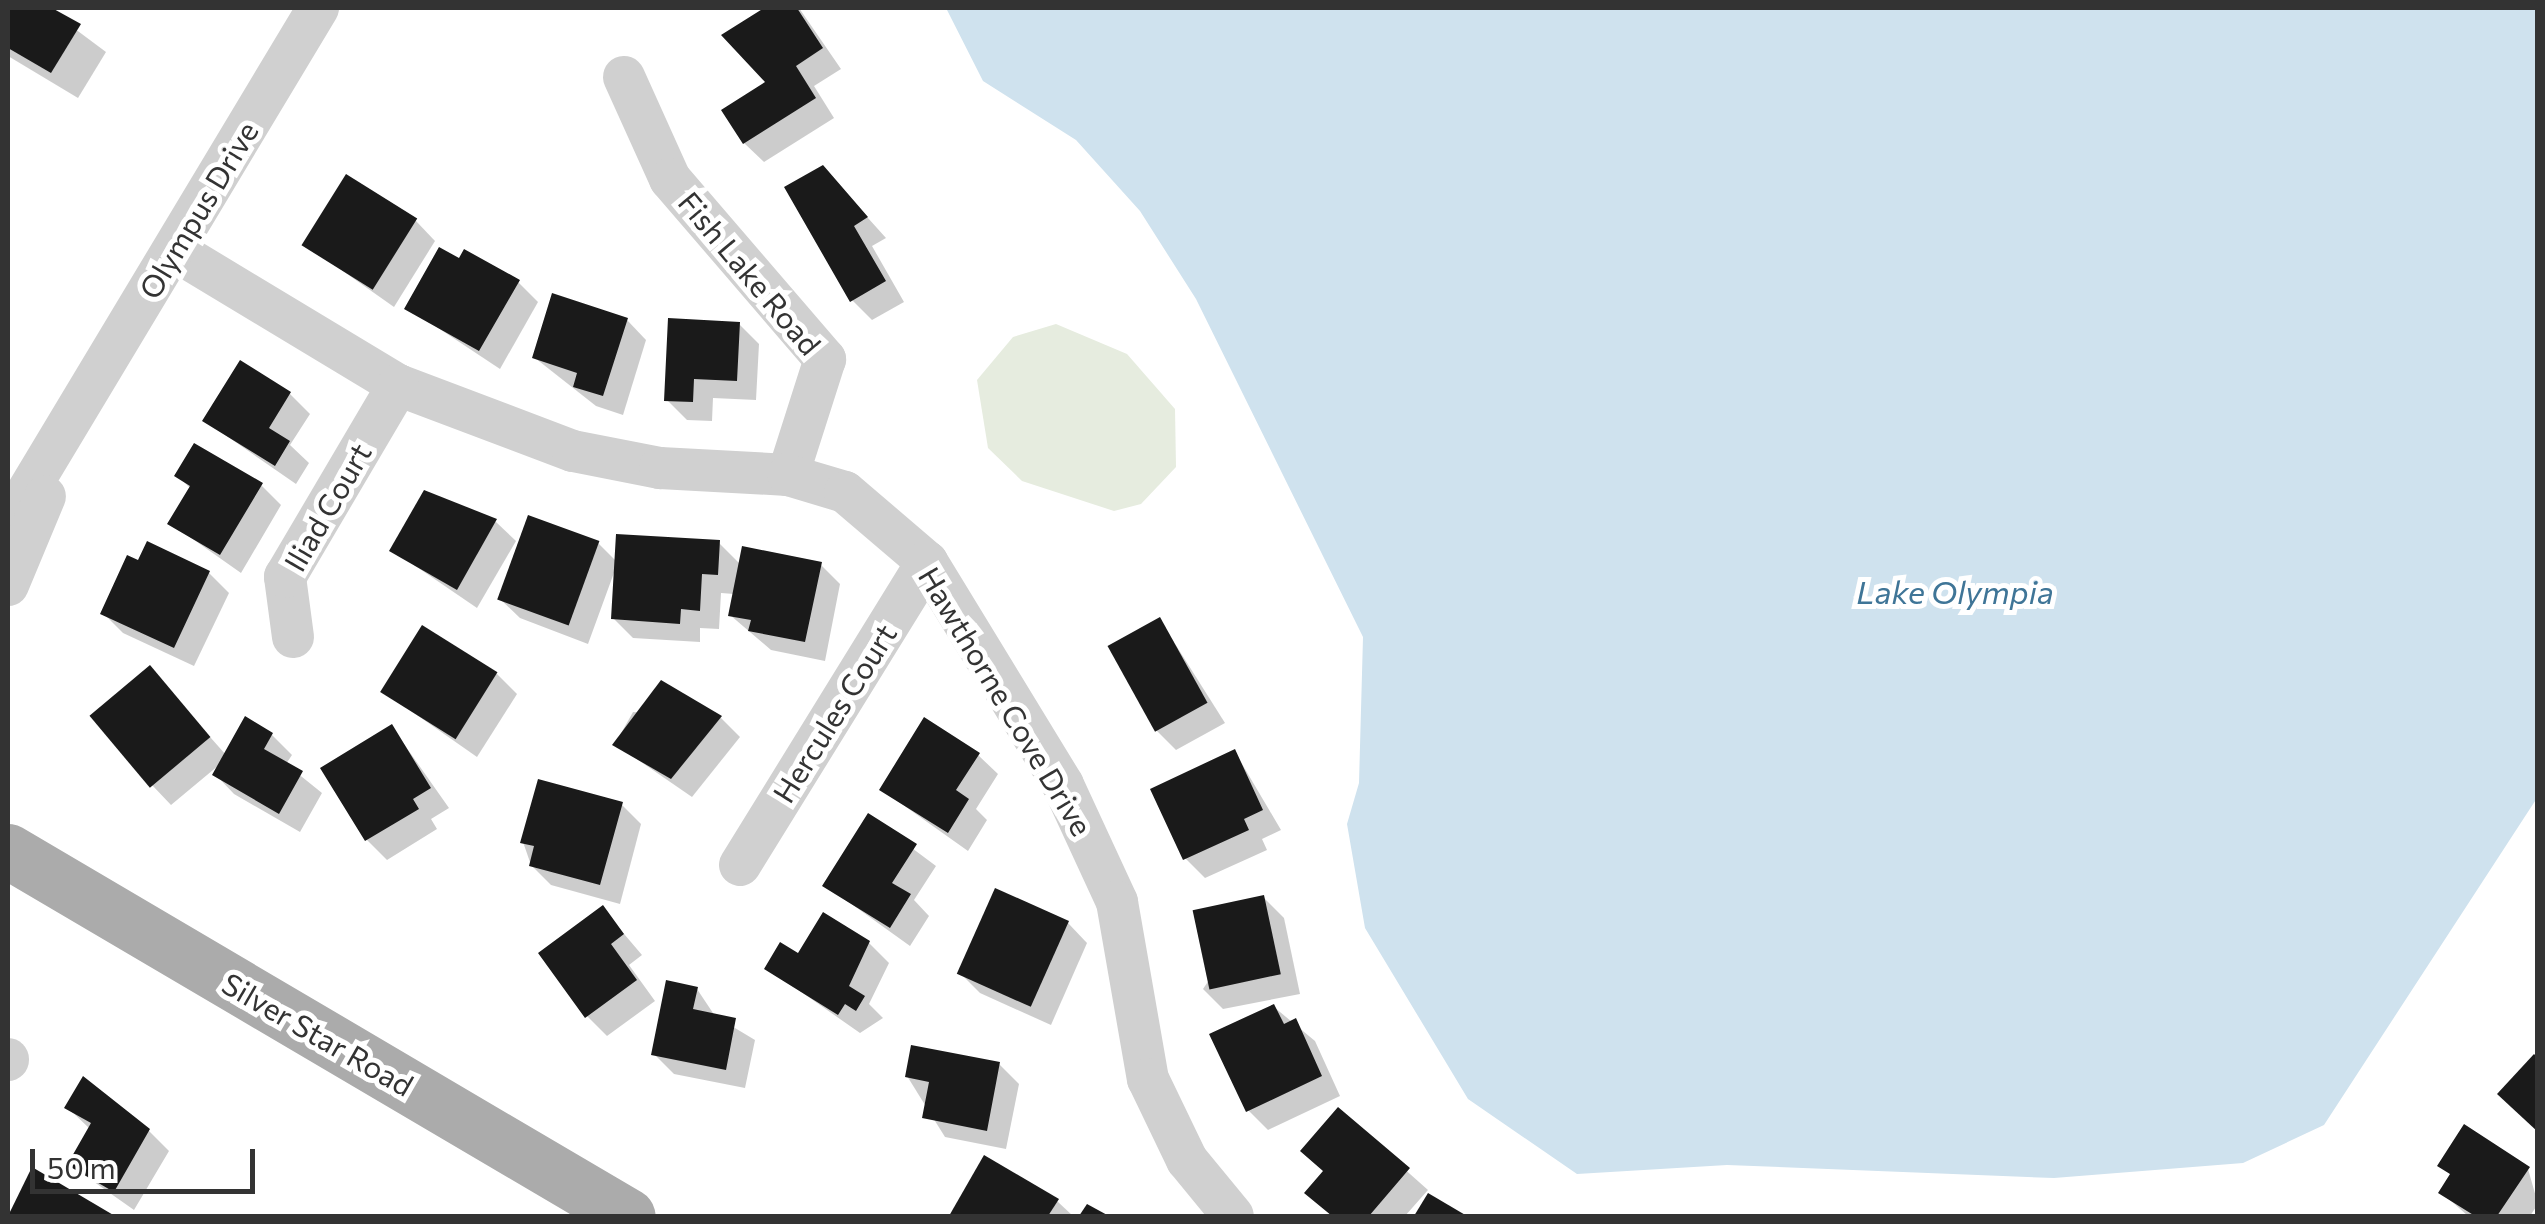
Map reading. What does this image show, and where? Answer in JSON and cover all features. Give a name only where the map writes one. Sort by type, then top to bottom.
[{"type":"main road","name":"Silver Star Road","points":[[8,852],[628,1216]]},
{"type":"street","name":"Olympus Drive","points":[[8,524],[80,412],[318,8]]},
{"type":"street","name":"Fish Lake Road","points":[[624,77],[670,179],[825,359],[788,475]]},
{"type":"street","name":"Hawthorne Cove Drive","points":[[174,250],[398,385],[572,451],[660,468],[788,475],[845,492],[927,562],[1062,785],[1102,868],[1117,902],[1148,1078],[1188,1160],[1233,1216]]},
{"type":"street","name":"Iliad Court","points":[[293,637],[284,577],[398,385]]},
{"type":"street","name":"Olympus Drive","points":[[8,585],[80,412]]},
{"type":"street","name":"Hercules Court","points":[[740,865],[927,562]]},
{"type":"shaded area","points":[[1056,324],[1127,354],[1175,409],[1176,467],[1141,504],[1114,511],[1022,481],[988,448],[977,380],[1013,337]]},
{"type":"water","name":"Lake Olympia","points":[[946,8],[2537,8],[2537,798],[2324,1125],[2243,1163],[2054,1178],[1727,1165],[1577,1174],[1468,1099],[1365,928],[1347,824],[1359,783],[1363,637],[1196,299],[1140,211],[1076,140],[983,81]]},
{"type":"building","points":[[8,8],[52,8],[81,24],[51,73],[8,48]]},
{"type":"building","points":[[764,8],[797,8],[823,48],[796,66],[816,98],[743,144],[721,110],[765,82],[721,35]]},
{"type":"building","points":[[823,165],[868,217],[854,226],[886,281],[850,302],[784,187]]},
{"type":"building","points":[[346,174],[417,219],[373,290],[301,245]]},
{"type":"building","points":[[439,247],[459,258],[464,249],[520,280],[479,351],[404,309]]},
{"type":"building","points":[[552,293],[628,318],[603,396],[573,387],[577,373],[532,358]]},
{"type":"building","points":[[668,318],[740,322],[737,381],[694,379],[693,402],[664,401]]},
{"type":"building","points":[[240,360],[291,392],[269,428],[290,441],[275,466],[202,421]]},
{"type":"building","points":[[194,443],[263,483],[220,555],[167,524],[190,486],[174,476]]},
{"type":"building","points":[[424,490],[497,519],[457,590],[389,551]]},
{"type":"building","points":[[528,515],[599,541],[569,626],[497,600]]},
{"type":"building","points":[[616,534],[720,540],[718,575],[702,574],[700,611],[681,609],[680,624],[611,619]]},
{"type":"building","points":[[147,541],[210,571],[174,648],[100,614],[127,555],[138,560]]},
{"type":"building","points":[[742,546],[822,562],[805,642],[748,631],[751,620],[728,616]]},
{"type":"building","points":[[1160,617],[1208,703],[1155,732],[1108,646]]},
{"type":"building","points":[[422,625],[497,672],[456,739],[380,692]]},
{"type":"building","points":[[150,665],[210,737],[150,788],[89,716]]},
{"type":"building","points":[[661,680],[722,716],[671,779],[612,745]]},
{"type":"building","points":[[245,716],[273,733],[264,749],[303,771],[279,814],[212,775]]},
{"type":"building","points":[[924,717],[980,753],[956,790],[969,799],[948,833],[879,790]]},
{"type":"building","points":[[392,724],[431,788],[413,799],[419,809],[365,841],[320,768]]},
{"type":"building","points":[[1235,749],[1263,810],[1244,819],[1249,830],[1183,860],[1150,789]]},
{"type":"building","points":[[538,779],[623,802],[600,885],[529,866],[534,846],[520,843]]},
{"type":"building","points":[[868,813],[917,844],[892,883],[911,894],[890,928],[822,886]]},
{"type":"building","points":[[995,888],[1069,921],[1031,1007],[957,974]]},
{"type":"building","points":[[1264,895],[1281,974],[1209,989],[1193,910]]},
{"type":"building","points":[[603,905],[624,934],[611,944],[637,980],[585,1018],[538,953]]},
{"type":"building","points":[[823,912],[870,941],[849,986],[865,996],[856,1011],[845,1004],[838,1015],[764,969],[780,942],[798,953]]},
{"type":"building","points":[[666,980],[698,987],[693,1009],[736,1018],[726,1070],[651,1055]]},
{"type":"building","points":[[1274,1004],[1284,1024],[1296,1018],[1322,1076],[1246,1112],[1209,1034]]},
{"type":"building","points":[[911,1045],[1000,1062],[987,1131],[922,1118],[929,1082],[905,1077]]},
{"type":"building","points":[[2534,1054],[2538,1058],[2538,1132],[2497,1094]]},
{"type":"building","points":[[83,1076],[150,1129],[114,1192],[67,1165],[91,1123],[64,1108]]},
{"type":"building","points":[[1338,1107],[1410,1168],[1369,1216],[1332,1216],[1304,1193],[1323,1171],[1300,1151]]},
{"type":"building","points":[[2464,1124],[2530,1167],[2497,1216],[2475,1216],[2438,1193],[2450,1174],[2437,1166]]},
{"type":"building","points":[[984,1155],[1059,1199],[1048,1216],[949,1216]]},
{"type":"building","points":[[32,1167],[115,1216],[8,1216]]},
{"type":"building","points":[[1428,1193],[1467,1216],[1414,1216]]},
{"type":"building","points":[[1087,1204],[1109,1216],[1079,1216]]}]
